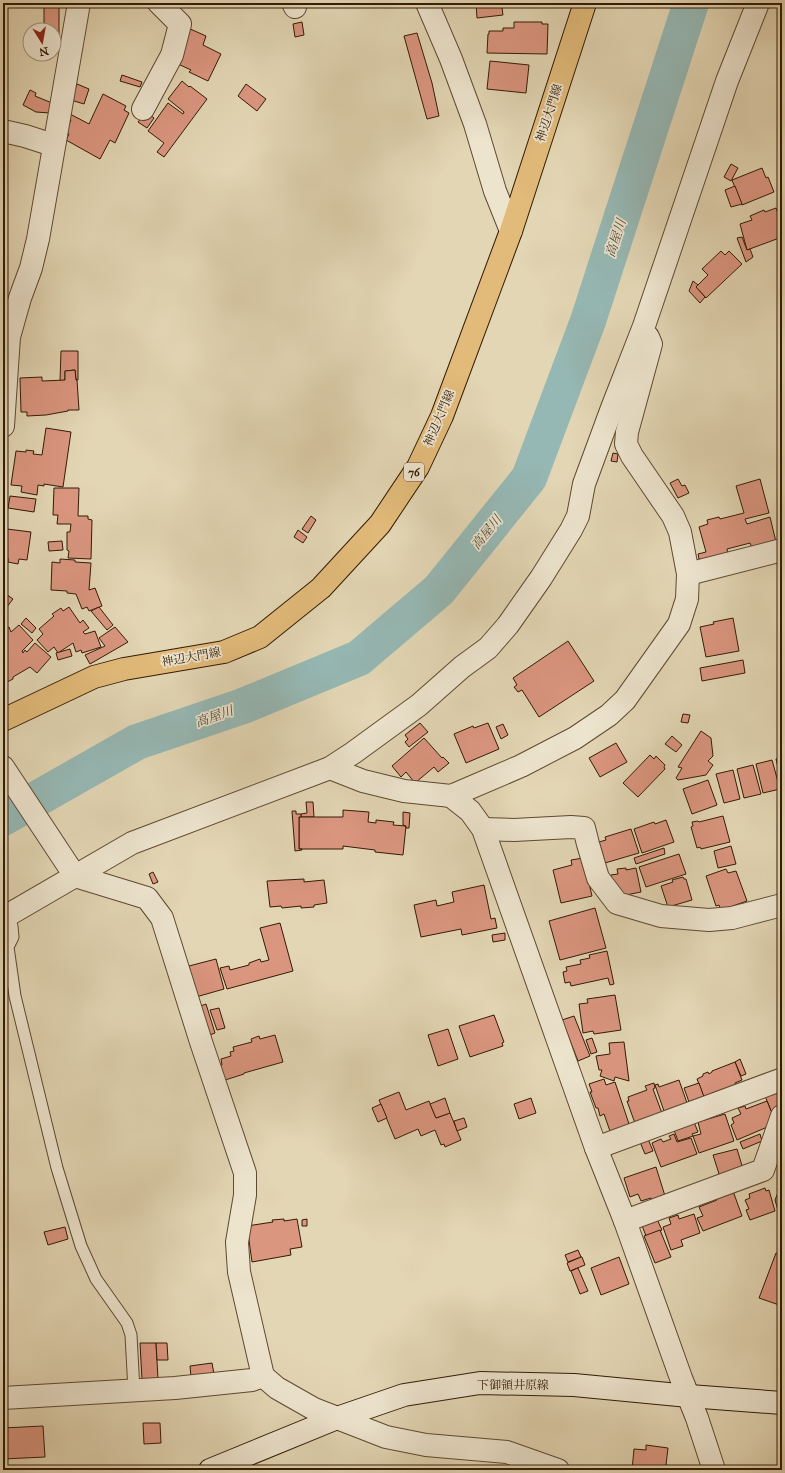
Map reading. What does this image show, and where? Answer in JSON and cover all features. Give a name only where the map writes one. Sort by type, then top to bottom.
[{"type":"main road","name":"神辺大門線","points":[[3,720],[94,677],[124,669],[224,652],[260,637],[320,588],[380,524],[418,467],[442,416],[511,231],[585,3]]},
{"type":"street","points":[[3,426],[11,295],[31,268],[38,238],[53,145],[79,3]]},
{"type":"street","points":[[144,109],[172,55],[180,24],[160,3]]},
{"type":"street","points":[[427,3],[451,58],[475,124],[495,191],[511,231]]},
{"type":"street","points":[[4,918],[73,874],[132,843],[330,768],[419,705],[488,648],[508,625],[541,578],[578,516],[584,484],[644,326],[727,81],[758,3]]},
{"type":"street","points":[[3,131],[53,145]]},
{"type":"street","points":[[330,768],[363,781],[404,791],[451,796],[521,766],[575,738],[609,715],[625,700],[679,624],[687,599],[688,574],[680,532],[678,526],[632,456],[626,444],[627,432],[651,344],[644,326]]},
{"type":"street","points":[[688,574],[782,550]]},
{"type":"street","points":[[3,767],[73,874],[147,898],[162,918],[201,1042],[245,1173],[245,1195],[237,1242],[239,1272],[263,1376],[276,1388],[314,1409],[386,1437],[426,1445],[507,1452],[558,1470]]},
{"type":"street","points":[[451,796],[470,811],[483,829],[596,1148],[625,1221],[689,1396],[714,1470]]},
{"type":"street","points":[[483,829],[514,830],[584,828],[598,878],[617,903],[661,916],[710,920],[732,918],[782,905]]},
{"type":"street","points":[[596,1148],[780,1080],[782,1081]]},
{"type":"street","points":[[625,1221],[763,1170],[782,1116]]},
{"type":"street","points":[[3,1398],[134,1392],[252,1380],[263,1376]]},
{"type":"street","name":"下御領井原線","points":[[210,1470],[337,1418],[404,1395],[480,1383],[574,1385],[782,1403]]},
{"type":"lane","points":[[4,918],[12,926],[13,937],[8,947],[15,996],[57,1168],[80,1246],[96,1279],[127,1324],[131,1335],[134,1392]]},
{"type":"building","points":[[44,3],[59,3],[59,22],[44,22]]},
{"type":"building","points":[[476,3],[504,3],[505,7],[502,8],[503,15],[477,18]]},
{"type":"building","points":[[302,22],[304,35],[295,37],[293,24]]},
{"type":"building","points":[[514,22],[542,22],[542,24],[548,24],[547,54],[487,53],[489,31],[503,31],[503,28],[514,28]]},
{"type":"building","points":[[188,28],[206,36],[203,45],[221,54],[208,81],[189,72],[191,70],[176,63]]},
{"type":"building","points":[[417,33],[432,83],[439,116],[427,119],[404,36]]},
{"type":"building","points":[[490,61],[529,65],[526,93],[487,89]]},
{"type":"building","points":[[122,75],[142,82],[140,87],[120,81]]},
{"type":"building","points":[[182,81],[207,99],[164,157],[157,152],[164,143],[148,131],[168,103],[183,114],[184,112],[168,99]]},
{"type":"building","points":[[77,84],[89,89],[84,104],[71,100]]},
{"type":"building","points":[[246,84],[266,99],[257,111],[238,96]]},
{"type":"building","points":[[30,90],[36,93],[35,96],[52,103],[50,113],[36,112],[23,105]]},
{"type":"building","points":[[103,94],[126,106],[124,110],[129,113],[115,143],[110,140],[100,159],[66,140],[69,134],[65,132],[71,120],[68,118],[70,114],[89,124]]},
{"type":"building","points":[[146,112],[154,118],[147,128],[138,122]]},
{"type":"building","points":[[731,164],[738,168],[731,181],[724,177]]},
{"type":"building","points":[[762,168],[766,178],[768,177],[774,192],[742,205],[732,180]]},
{"type":"building","points":[[735,186],[742,204],[731,207],[725,190]]},
{"type":"building","points":[[776,208],[782,224],[782,237],[747,250],[740,224],[752,220],[750,216],[764,210],[765,212]]},
{"type":"building","points":[[742,237],[747,250],[750,249],[753,257],[746,262],[737,238]]},
{"type":"building","points":[[721,251],[725,255],[729,251],[742,264],[706,298],[696,287],[708,275],[702,269]]},
{"type":"building","points":[[693,281],[698,285],[696,287],[705,297],[700,303],[689,291]]},
{"type":"building","points":[[61,351],[78,351],[78,380],[76,380],[75,370],[65,371],[65,380],[60,381]]},
{"type":"building","points":[[75,370],[79,410],[68,410],[46,415],[27,416],[27,412],[21,412],[20,378],[42,377],[42,381],[65,380],[65,371]]},
{"type":"building","points":[[46,428],[71,432],[63,487],[44,484],[44,486],[38,485],[37,495],[21,492],[22,486],[11,485],[16,451],[34,451],[33,454],[42,455]]},
{"type":"building","points":[[613,453],[618,454],[617,462],[611,461]]},
{"type":"building","points":[[678,479],[682,486],[685,485],[689,493],[678,498],[670,483]]},
{"type":"building","points":[[760,479],[769,513],[745,519],[747,524],[770,517],[776,542],[752,548],[750,543],[727,549],[728,555],[702,561],[699,559],[698,554],[706,552],[699,527],[708,524],[707,520],[719,517],[720,519],[744,513],[736,486]]},
{"type":"building","points":[[54,488],[79,488],[78,516],[88,516],[88,519],[92,520],[91,559],[68,558],[69,551],[67,550],[67,532],[70,532],[71,524],[57,524],[58,515],[53,515]]},
{"type":"building","points":[[10,496],[36,499],[34,512],[8,508]]},
{"type":"building","points":[[311,516],[316,520],[308,533],[302,529]]},
{"type":"building","points":[[7,529],[31,532],[27,560],[19,559],[18,564],[8,562],[8,558],[3,557],[3,540],[5,540]]},
{"type":"building","points":[[298,530],[307,537],[303,543],[294,537]]},
{"type":"building","points":[[62,541],[63,550],[49,551],[48,542]]},
{"type":"building","points":[[60,559],[91,563],[89,590],[95,588],[102,606],[89,611],[87,607],[82,609],[76,594],[67,593],[67,591],[51,590],[52,562],[60,563]]},
{"type":"building","points":[[3,592],[13,599],[3,612]]},
{"type":"building","points":[[69,607],[80,623],[83,620],[89,628],[83,632],[85,634],[95,631],[101,647],[82,653],[81,650],[76,652],[73,643],[58,653],[54,647],[48,652],[37,640],[43,634],[39,629],[54,616],[52,614],[61,608],[63,611]]},
{"type":"building","points":[[99,607],[113,625],[107,630],[91,611]]},
{"type":"building","points":[[26,618],[36,628],[32,633],[21,624]]},
{"type":"building","points":[[733,618],[739,651],[706,657],[700,627],[714,624],[713,622]]},
{"type":"building","points":[[19,625],[33,640],[22,651],[23,653],[25,650],[27,652],[35,643],[51,657],[37,673],[30,667],[3,684],[3,630],[9,627],[11,632]]},
{"type":"building","points":[[115,627],[128,642],[90,664],[85,655],[105,646],[99,638]]},
{"type":"building","points":[[568,641],[594,681],[539,717],[522,690],[518,692],[514,687],[517,685],[513,678]]},
{"type":"building","points":[[70,649],[72,656],[58,660],[56,653]]},
{"type":"building","points":[[743,660],[745,673],[702,681],[700,668]]},
{"type":"building","points":[[683,714],[690,715],[688,723],[681,722]]},
{"type":"building","points":[[420,723],[428,732],[409,747],[405,742],[408,739],[405,735]]},
{"type":"building","points":[[488,723],[499,749],[466,763],[454,734],[473,726],[474,728]]},
{"type":"building","points":[[503,724],[508,735],[501,739],[496,727]]},
{"type":"building","points":[[701,731],[711,738],[713,756],[708,761],[713,765],[706,775],[678,780],[676,778],[682,768],[678,767]]},
{"type":"building","points":[[672,736],[682,745],[676,752],[665,744]]},
{"type":"building","points":[[424,738],[442,758],[443,757],[449,763],[438,772],[434,767],[415,783],[406,772],[401,777],[392,766]]},
{"type":"building","points":[[616,743],[627,762],[600,777],[589,758]]},
{"type":"building","points":[[650,755],[654,759],[656,756],[665,765],[665,769],[638,797],[623,783]]},
{"type":"building","points":[[782,757],[782,784],[776,759]]},
{"type":"building","points":[[772,760],[780,789],[763,793],[756,764]]},
{"type":"building","points":[[753,765],[761,794],[744,798],[737,769]]},
{"type":"building","points":[[733,770],[740,799],[724,803],[716,774]]},
{"type":"building","points":[[708,780],[717,805],[692,814],[683,789]]},
{"type":"building","points":[[306,802],[313,802],[314,817],[301,817],[301,814],[307,813]]},
{"type":"building","points":[[343,810],[369,812],[368,822],[376,823],[376,820],[394,822],[393,825],[406,826],[403,855],[343,846],[343,849],[299,849],[299,817],[343,817]]},
{"type":"building","points":[[292,811],[296,811],[296,814],[301,814],[301,817],[299,817],[299,849],[302,850],[295,851]]},
{"type":"building","points":[[403,812],[410,813],[409,828],[406,828],[406,826],[403,825]]},
{"type":"building","points":[[723,816],[730,842],[701,849],[700,847],[697,848],[691,827],[693,826],[692,822],[699,822]]},
{"type":"building","points":[[666,820],[674,842],[642,853],[634,829],[654,822],[655,824]]},
{"type":"building","points":[[631,829],[639,853],[605,863],[599,842],[606,840],[605,837]]},
{"type":"building","points":[[731,846],[736,864],[718,868],[714,851]]},
{"type":"building","points":[[664,848],[665,854],[636,864],[634,858]]},
{"type":"building","points":[[679,854],[686,874],[646,887],[639,867]]},
{"type":"building","points":[[583,858],[592,896],[561,903],[553,870],[572,865],[571,860]]},
{"type":"building","points":[[626,868],[626,870],[636,868],[641,892],[621,896],[613,886],[611,875],[618,874],[617,869]]},
{"type":"building","points":[[726,869],[728,873],[736,871],[747,901],[721,910],[719,905],[716,906],[706,876]]},
{"type":"building","points":[[153,872],[158,882],[153,884],[149,874]]},
{"type":"building","points":[[683,877],[686,879],[692,900],[668,907],[661,886],[673,882],[672,880]]},
{"type":"building","points":[[304,879],[304,882],[324,880],[327,903],[314,905],[314,907],[301,908],[301,906],[282,908],[281,906],[270,907],[267,881]]},
{"type":"building","points":[[484,885],[491,919],[495,918],[497,928],[462,935],[461,929],[421,937],[414,905],[436,900],[437,906],[454,902],[452,892]]},
{"type":"building","points":[[595,908],[606,948],[560,960],[549,921]]},
{"type":"building","points":[[280,923],[293,971],[227,989],[220,968],[229,966],[230,970],[249,965],[249,963],[260,959],[261,962],[269,960],[260,928]]},
{"type":"building","points":[[505,933],[505,940],[493,942],[492,935]]},
{"type":"building","points":[[607,951],[614,984],[610,985],[608,978],[571,986],[570,982],[565,983],[563,972],[567,971],[566,967],[581,964],[580,960],[590,958],[589,955]]},
{"type":"building","points":[[216,959],[224,989],[196,997],[189,966]]},
{"type":"building","points":[[615,995],[621,1030],[594,1034],[593,1031],[583,1033],[579,1004],[588,1003],[587,999]]},
{"type":"building","points":[[206,1004],[215,1033],[207,1036],[198,1007]]},
{"type":"building","points":[[219,1008],[225,1028],[217,1030],[210,1010]]},
{"type":"building","points":[[494,1015],[504,1042],[502,1043],[503,1046],[470,1057],[459,1026]]},
{"type":"building","points":[[574,1016],[590,1056],[578,1061],[562,1020]]},
{"type":"building","points":[[448,1029],[458,1059],[438,1066],[428,1035]]},
{"type":"building","points":[[275,1035],[283,1062],[222,1081],[218,1066],[222,1065],[221,1059],[231,1056],[230,1052],[234,1051],[233,1047],[252,1042],[251,1039],[259,1036],[260,1039]]},
{"type":"building","points":[[592,1038],[597,1052],[591,1054],[586,1040]]},
{"type":"building","points":[[624,1042],[629,1081],[615,1077],[614,1081],[600,1076],[602,1070],[599,1070],[596,1056],[610,1054],[609,1043]]},
{"type":"building","points":[[740,1059],[746,1074],[741,1076],[735,1062]]},
{"type":"building","points":[[735,1062],[742,1080],[735,1083],[737,1088],[705,1100],[697,1079],[703,1076],[703,1074],[708,1072],[709,1074],[712,1071]]},
{"type":"building","points":[[604,1079],[606,1085],[615,1082],[630,1127],[611,1134],[604,1114],[600,1116],[598,1108],[596,1108],[590,1092],[592,1092],[589,1084]]},
{"type":"building","points":[[679,1080],[688,1106],[665,1114],[655,1085],[658,1084],[659,1087]]},
{"type":"building","points":[[654,1083],[655,1088],[653,1089],[663,1116],[636,1126],[627,1101],[629,1101],[628,1097],[647,1090],[645,1086]]},
{"type":"building","points":[[699,1083],[704,1097],[689,1102],[684,1088]]},
{"type":"building","points":[[399,1092],[406,1110],[429,1101],[436,1118],[450,1113],[461,1140],[445,1147],[444,1144],[441,1145],[435,1130],[421,1136],[418,1129],[395,1139],[379,1100]]},
{"type":"building","points":[[781,1092],[782,1096],[779,1105],[776,1107],[777,1111],[772,1113],[765,1096]]},
{"type":"building","points":[[445,1098],[450,1113],[436,1118],[430,1104]]},
{"type":"building","points":[[531,1098],[536,1113],[519,1119],[514,1104]]},
{"type":"building","points":[[767,1101],[774,1118],[772,1125],[737,1140],[731,1125],[734,1123],[732,1118],[741,1114],[738,1108],[745,1106],[746,1109]]},
{"type":"building","points":[[381,1104],[387,1118],[378,1122],[372,1108]]},
{"type":"building","points":[[725,1114],[734,1141],[699,1153],[693,1136],[701,1134],[698,1122]]},
{"type":"building","points":[[464,1118],[467,1127],[457,1131],[454,1121]]},
{"type":"building","points":[[694,1122],[698,1132],[692,1134],[693,1136],[678,1141],[674,1130]]},
{"type":"building","points":[[674,1134],[677,1142],[691,1138],[697,1154],[661,1167],[652,1143],[661,1139],[663,1142],[671,1139],[669,1136]]},
{"type":"building","points":[[760,1134],[762,1141],[743,1149],[740,1142]]},
{"type":"building","points":[[648,1139],[653,1151],[645,1154],[640,1142]]},
{"type":"building","points":[[737,1149],[743,1169],[720,1177],[713,1155]]},
{"type":"building","points":[[656,1167],[665,1196],[652,1200],[651,1198],[641,1201],[638,1194],[630,1197],[624,1178]]},
{"type":"building","points":[[782,1170],[782,1180],[779,1179]]},
{"type":"building","points":[[782,1180],[782,1214],[779,1214],[775,1200],[779,1190],[777,1190]]},
{"type":"building","points":[[765,1188],[766,1191],[769,1190],[775,1211],[750,1220],[746,1210],[749,1209],[745,1200],[750,1198],[749,1194]]},
{"type":"building","points":[[733,1191],[742,1216],[703,1231],[697,1218],[703,1216],[699,1207],[717,1200],[716,1198]]},
{"type":"building","points":[[694,1214],[700,1233],[681,1240],[683,1246],[671,1250],[663,1227],[671,1224],[669,1218],[678,1215],[679,1219]]},
{"type":"building","points":[[656,1217],[662,1230],[646,1236],[641,1223]]},
{"type":"building","points":[[284,1219],[284,1221],[297,1219],[302,1247],[290,1249],[291,1255],[252,1262],[247,1226],[273,1222],[272,1220]]},
{"type":"building","points":[[307,1219],[307,1226],[302,1226],[302,1220]]},
{"type":"building","points":[[65,1227],[68,1239],[48,1245],[44,1232]]},
{"type":"building","points":[[660,1230],[671,1257],[655,1263],[644,1236]]},
{"type":"building","points":[[578,1250],[581,1257],[568,1262],[565,1255]]},
{"type":"building","points":[[776,1253],[782,1255],[782,1306],[759,1298]]},
{"type":"building","points":[[581,1257],[585,1265],[570,1271],[567,1263]]},
{"type":"building","points":[[619,1257],[629,1284],[601,1295],[591,1268]]},
{"type":"building","points":[[578,1268],[588,1291],[580,1294],[571,1271]]},
{"type":"building","points":[[140,1343],[156,1343],[158,1379],[142,1380]]},
{"type":"building","points":[[156,1343],[167,1343],[168,1360],[157,1360]]},
{"type":"building","points":[[212,1363],[214,1374],[191,1377],[190,1366]]},
{"type":"building","points":[[143,1423],[160,1423],[161,1443],[144,1444]]},
{"type":"building","points":[[43,1426],[45,1457],[3,1459],[3,1428]]},
{"type":"building","points":[[646,1445],[668,1448],[666,1465],[670,1466],[669,1470],[632,1470],[634,1449],[646,1450]]},
{"type":"waterway","name":"高屋川","points":[[3,818],[137,742],[243,706],[359,658],[439,590],[529,478],[588,321],[691,3]]}]
